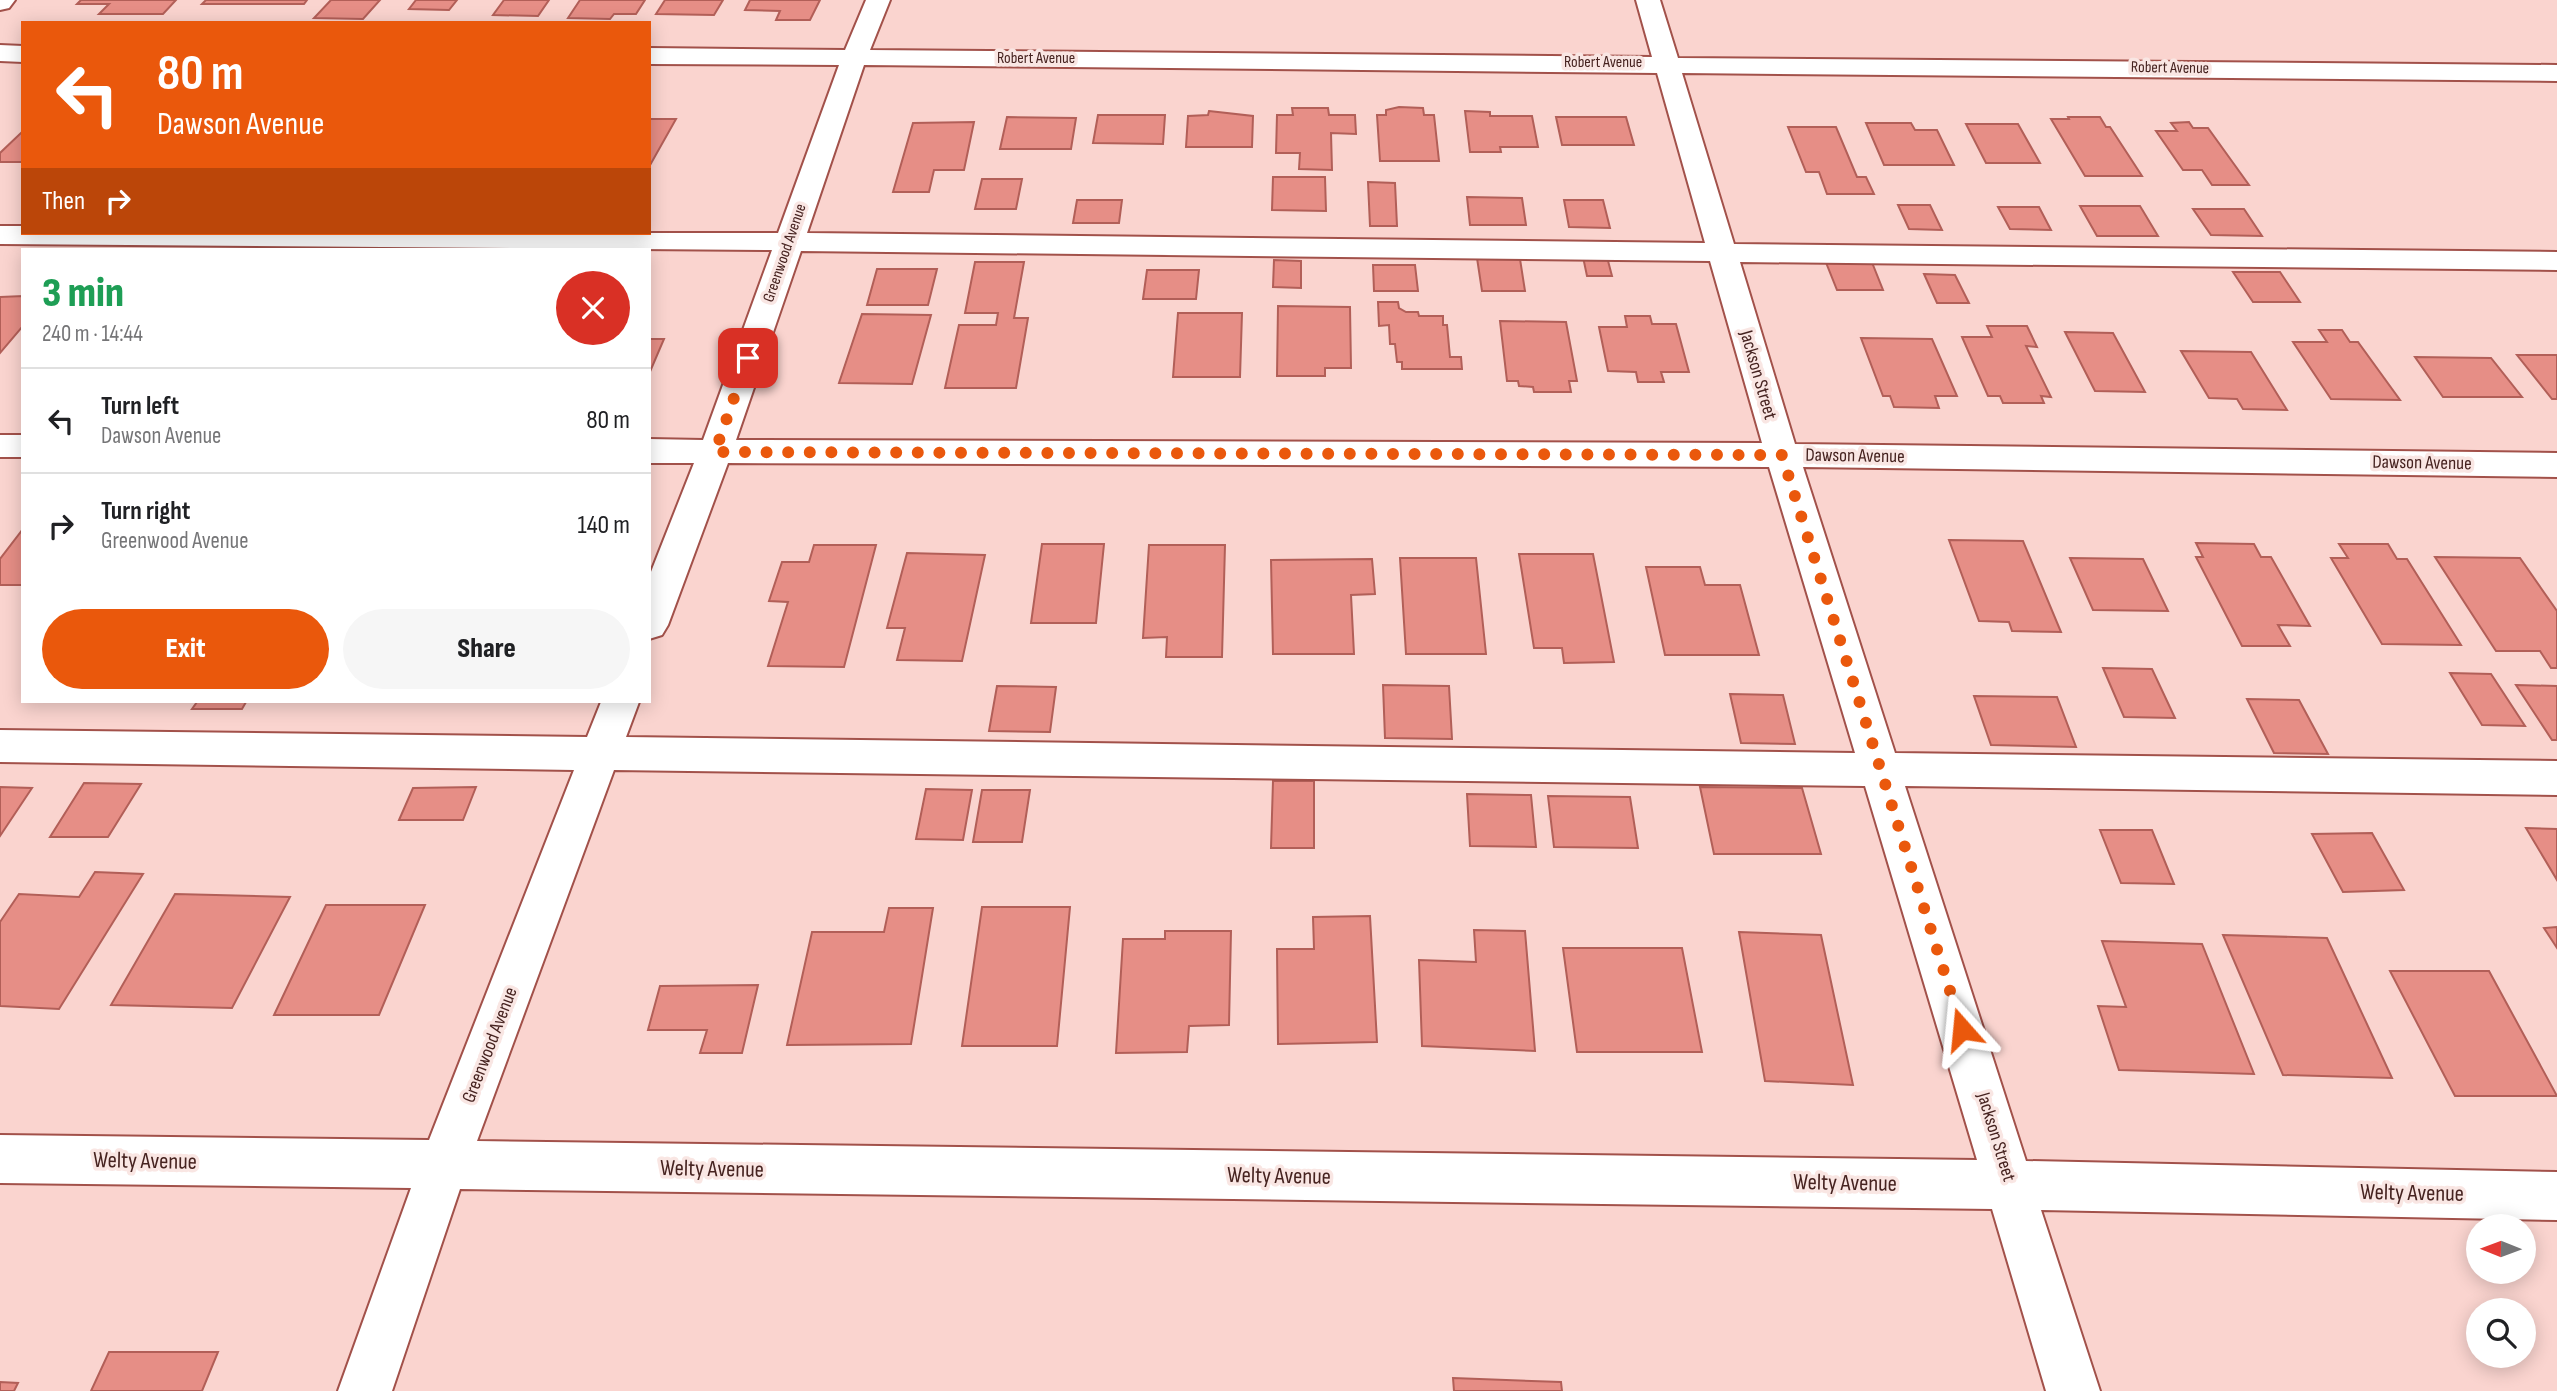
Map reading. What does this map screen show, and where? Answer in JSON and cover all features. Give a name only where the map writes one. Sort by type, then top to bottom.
[{"type":"street","name":"Greenwood Avenue","points":[[651,620],[715,452],[855,56],[878,0]]},
{"type":"street","name":"Jackson Street","points":[[1648,0],[1782,455],[2073,1391]]},
{"type":"street","points":[[0,54],[21,54]]},
{"type":"street","name":"Robert Avenue","points":[[651,56],[1665,62],[2557,73]]},
{"type":"street","points":[[0,234],[21,234]]},
{"type":"street","points":[[132,235],[2557,261]]},
{"type":"street","points":[[0,446],[21,446]]},
{"type":"street","name":"Dawson Avenue","points":[[651,451],[1782,455],[2557,465]]},
{"type":"street","name":"Greenwood Avenue","points":[[365,1391],[444,1165],[620,703]]},
{"type":"street","points":[[0,746],[2557,778]]},
{"type":"street","name":"Welty Avenue","points":[[0,1159],[2011,1185],[2557,1196]]},
{"type":"building","points":[[81,0],[176,0],[163,14],[99,14],[109,4],[77,4]]},
{"type":"building","points":[[206,0],[307,0],[304,4],[202,4]]},
{"type":"building","points":[[331,0],[380,0],[363,19],[314,18]]},
{"type":"building","points":[[416,0],[457,0],[449,10],[409,9]]},
{"type":"building","points":[[504,0],[549,0],[538,16],[493,15]]},
{"type":"building","points":[[580,0],[645,0],[636,14],[614,14],[610,19],[568,18]]},
{"type":"building","points":[[665,0],[723,0],[714,15],[656,14]]},
{"type":"building","points":[[750,0],[820,0],[810,20],[776,20],[780,11],[745,10]]},
{"type":"building","points":[[1399,107],[1423,108],[1424,115],[1434,115],[1439,161],[1380,161],[1377,115],[1386,115],[1386,110]]},
{"type":"building","points":[[1292,108],[1328,108],[1329,115],[1355,115],[1356,134],[1331,133],[1332,170],[1299,169],[1300,153],[1276,153],[1277,115],[1293,115]]},
{"type":"building","points":[[1209,111],[1253,116],[1252,147],[1186,147],[1188,116],[1208,115]]},
{"type":"building","points":[[1465,111],[1490,112],[1490,116],[1532,116],[1538,147],[1500,147],[1501,152],[1470,152]]},
{"type":"building","points":[[1098,115],[1165,115],[1163,144],[1093,143]]},
{"type":"building","points":[[1007,117],[1076,118],[1071,149],[1000,149]]},
{"type":"building","points":[[1556,117],[1626,117],[1634,145],[1562,145]]},
{"type":"building","points":[[2068,117],[2100,117],[2106,127],[2110,127],[2142,176],[2085,176],[2051,119],[2069,119]]},
{"type":"building","points":[[651,119],[676,119],[651,163]]},
{"type":"building","points":[[974,122],[964,170],[934,170],[929,192],[893,192],[913,123]]},
{"type":"building","points":[[2189,122],[2193,128],[2208,128],[2249,185],[2212,185],[2202,170],[2183,170],[2156,131],[2177,131],[2171,123]]},
{"type":"building","points":[[1866,123],[1911,123],[1915,130],[1937,130],[1954,165],[1884,165]]},
{"type":"building","points":[[1966,124],[2018,124],[2040,163],[1986,163]]},
{"type":"building","points":[[1788,127],[1836,127],[1857,177],[1866,177],[1874,194],[1827,194],[1819,172],[1806,172]]},
{"type":"building","points":[[21,133],[21,162],[0,162],[0,153]]},
{"type":"building","points":[[1273,177],[1325,177],[1326,211],[1272,210]]},
{"type":"building","points":[[982,179],[1022,179],[1016,209],[975,209]]},
{"type":"building","points":[[1368,182],[1395,183],[1397,226],[1370,226]]},
{"type":"building","points":[[1467,197],[1522,198],[1526,225],[1470,225]]},
{"type":"building","points":[[1077,200],[1122,200],[1119,223],[1073,223]]},
{"type":"building","points":[[1564,200],[1603,200],[1610,228],[1569,227]]},
{"type":"building","points":[[1898,205],[1930,205],[1942,230],[1909,229]]},
{"type":"building","points":[[2080,206],[2140,206],[2158,236],[2097,236]]},
{"type":"building","points":[[1998,207],[2039,207],[2051,230],[2010,229]]},
{"type":"building","points":[[2193,209],[2244,209],[2262,236],[2211,235]]},
{"type":"building","points":[[1583,257],[1607,257],[1612,276],[1587,276]]},
{"type":"building","points":[[1477,258],[1520,259],[1525,291],[1482,291]]},
{"type":"building","points":[[1274,260],[1301,261],[1301,288],[1273,287]]},
{"type":"building","points":[[1825,260],[1871,260],[1883,290],[1837,290]]},
{"type":"building","points":[[975,262],[1024,262],[1014,318],[1028,318],[1016,388],[945,388],[959,325],[996,325],[998,313],[965,313]]},
{"type":"building","points":[[1373,265],[1415,265],[1418,291],[1374,291]]},
{"type":"building","points":[[877,269],[937,269],[928,305],[867,305]]},
{"type":"building","points":[[1147,270],[1199,270],[1196,299],[1143,299]]},
{"type":"building","points":[[2233,272],[2280,272],[2300,302],[2253,302]]},
{"type":"building","points":[[1924,274],[1955,275],[1969,303],[1937,303]]},
{"type":"building","points":[[21,296],[21,328],[0,353],[0,297]]},
{"type":"building","points":[[1378,302],[1398,302],[1399,308],[1406,312],[1418,312],[1419,316],[1443,316],[1443,325],[1447,325],[1450,357],[1461,357],[1462,369],[1402,369],[1402,362],[1397,362],[1395,344],[1390,344],[1389,325],[1379,326]]},
{"type":"building","points":[[1278,306],[1350,307],[1351,368],[1325,368],[1325,376],[1277,376]]},
{"type":"building","points":[[1178,313],[1242,313],[1240,377],[1173,377]]},
{"type":"building","points":[[862,314],[931,315],[912,384],[839,383]]},
{"type":"building","points":[[1625,316],[1650,316],[1652,324],[1676,324],[1689,372],[1661,372],[1664,382],[1638,382],[1636,372],[1608,371],[1599,327],[1627,327]]},
{"type":"building","points":[[1500,321],[1566,322],[1577,381],[1569,381],[1571,392],[1534,392],[1533,387],[1519,386],[1518,381],[1507,381]]},
{"type":"building","points":[[1987,326],[2027,326],[2037,347],[2026,346],[2051,397],[2041,396],[2044,403],[2003,403],[2000,396],[1988,396],[1962,337],[1992,337]]},
{"type":"building","points":[[2319,330],[2342,330],[2350,342],[2358,342],[2400,400],[2331,399],[2293,342],[2327,342]]},
{"type":"building","points":[[2065,332],[2113,333],[2145,392],[2095,391]]},
{"type":"building","points":[[1861,338],[1932,339],[1957,396],[1935,396],[1939,408],[1894,407],[1890,396],[1883,396]]},
{"type":"building","points":[[651,339],[664,339],[651,369]]},
{"type":"building","points":[[2181,351],[2251,352],[2287,410],[2243,409],[2237,399],[2209,398]]},
{"type":"building","points":[[2517,355],[2557,355],[2557,399],[2552,399]]},
{"type":"building","points":[[2415,357],[2491,358],[2522,397],[2443,397]]},
{"type":"building","points":[[21,532],[21,585],[0,585],[0,559]]},
{"type":"building","points":[[1949,540],[2023,541],[2061,632],[2012,631],[2009,622],[1979,621]]},
{"type":"building","points":[[2196,543],[2254,544],[2261,557],[2271,557],[2310,626],[2278,625],[2290,646],[2242,646],[2196,557],[2203,557]]},
{"type":"building","points":[[1042,544],[1104,544],[1096,623],[1031,623]]},
{"type":"building","points":[[2339,544],[2388,544],[2397,559],[2407,559],[2461,645],[2382,644],[2331,558],[2348,558]]},
{"type":"building","points":[[814,545],[876,545],[844,667],[768,666],[788,602],[769,601],[782,562],[809,562]]},
{"type":"building","points":[[1149,545],[1225,545],[1222,657],[1166,657],[1167,637],[1143,638]]},
{"type":"building","points":[[907,553],[985,555],[962,661],[897,660],[905,628],[887,628]]},
{"type":"building","points":[[1519,554],[1593,554],[1614,662],[1564,663],[1562,648],[1534,648]]},
{"type":"building","points":[[2435,557],[2520,558],[2557,611],[2557,668],[2551,668],[2540,651],[2496,651]]},
{"type":"building","points":[[1400,558],[1476,558],[1486,654],[1406,654]]},
{"type":"building","points":[[2070,558],[2143,559],[2168,611],[2093,610]]},
{"type":"building","points":[[1372,559],[1375,594],[1351,595],[1354,654],[1273,654],[1271,560]]},
{"type":"building","points":[[1646,567],[1700,567],[1705,585],[1740,585],[1759,655],[1665,655]]},
{"type":"building","points":[[2103,668],[2152,669],[2175,718],[2124,717]]},
{"type":"building","points":[[2450,673],[2491,674],[2525,726],[2482,725]]},
{"type":"building","points":[[1383,685],[1449,686],[1452,739],[1385,738]]},
{"type":"building","points":[[2516,685],[2557,686],[2557,740],[2552,740]]},
{"type":"building","points":[[997,686],[1056,687],[1050,732],[989,731]]},
{"type":"building","points":[[1730,694],[1783,695],[1795,744],[1741,743]]},
{"type":"building","points":[[1974,696],[2057,697],[2076,747],[1991,745]]},
{"type":"building","points":[[2247,699],[2299,700],[2328,754],[2274,753]]},
{"type":"building","points":[[196,703],[245,703],[242,709],[192,709]]},
{"type":"building","points":[[1273,781],[1314,781],[1314,848],[1271,848]]},
{"type":"building","points":[[84,783],[141,784],[108,837],[50,837]]},
{"type":"building","points":[[0,787],[32,788],[0,836]]},
{"type":"building","points":[[476,787],[463,820],[399,820],[413,788]]},
{"type":"building","points":[[1700,787],[1802,788],[1821,854],[1714,854]]},
{"type":"building","points":[[926,789],[972,790],[963,840],[916,839]]},
{"type":"building","points":[[982,790],[1030,790],[1022,842],[973,842]]},
{"type":"building","points":[[1467,794],[1531,795],[1536,847],[1470,846]]},
{"type":"building","points":[[1548,796],[1630,797],[1638,848],[1554,847]]},
{"type":"building","points":[[2526,828],[2557,829],[2557,880]]},
{"type":"building","points":[[2100,830],[2152,830],[2174,884],[2121,883]]},
{"type":"building","points":[[2372,833],[2404,890],[2343,892],[2312,834]]},
{"type":"building","points":[[95,872],[143,874],[59,1009],[0,1006],[0,922],[19,894],[79,897]]},
{"type":"building","points":[[175,894],[290,897],[232,1008],[111,1005]]},
{"type":"building","points":[[326,905],[425,905],[379,1015],[274,1015]]},
{"type":"building","points":[[982,907],[1070,907],[1057,1046],[962,1046]]},
{"type":"building","points":[[889,908],[933,908],[911,1044],[787,1045],[812,932],[884,932]]},
{"type":"building","points":[[1370,916],[1377,1042],[1278,1044],[1277,949],[1314,949],[1313,917]]},
{"type":"building","points":[[2557,927],[2557,948],[2544,928]]},
{"type":"building","points":[[1474,930],[1525,931],[1535,1051],[1422,1046],[1419,960],[1476,962]]},
{"type":"building","points":[[1165,931],[1231,931],[1229,1025],[1189,1026],[1187,1052],[1116,1053],[1123,939],[1165,939]]},
{"type":"building","points":[[1739,932],[1821,935],[1853,1085],[1765,1081]]},
{"type":"building","points":[[2223,935],[2327,938],[2392,1078],[2283,1075]]},
{"type":"building","points":[[2102,941],[2202,944],[2254,1074],[2119,1070],[2098,1006],[2126,1007]]},
{"type":"building","points":[[1563,948],[1682,948],[1702,1052],[1577,1052]]},
{"type":"building","points":[[2390,971],[2489,971],[2557,1096],[2455,1096]]},
{"type":"building","points":[[758,985],[742,1053],[700,1053],[707,1030],[648,1030],[660,986]]},
{"type":"building","points":[[109,1352],[218,1352],[202,1391],[91,1391]]},
{"type":"building","points":[[1453,1378],[1561,1382],[1562,1391],[1454,1391]]},
{"type":"building","points":[[0,1382],[18,1383],[14,1391],[0,1391]]},
{"type":"route","points":[[748,358],[715,452],[1782,455],[1962,1029]]}]
